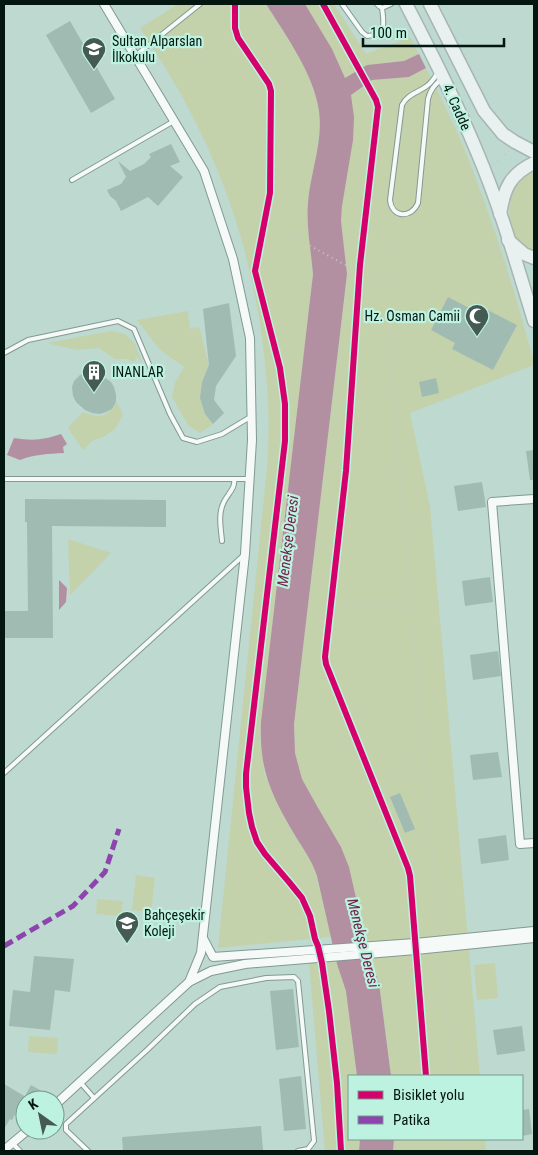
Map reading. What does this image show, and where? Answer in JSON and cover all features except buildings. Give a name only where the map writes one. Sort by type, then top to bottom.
[{"type":"main road","name":"4. Cadde","points":[[406,4],[442,74],[477,152],[508,240]]},
{"type":"main road","name":"4. Cadde","points":[[430,4],[484,112],[503,134],[534,152]]},
{"type":"main road","points":[[500,214],[503,196],[511,180],[523,168],[534,163]]},
{"type":"main road","points":[[508,240],[524,254],[534,258]]},
{"type":"main road","points":[[508,240],[534,321]]},
{"type":"street","points":[[104,4],[204,171],[233,259],[250,338],[252,440],[245,554],[203,938],[201,953],[189,982]]},
{"type":"street","points":[[534,499],[492,502],[520,844],[534,842]]},
{"type":"street","points":[[440,944],[534,931]]},
{"type":"street","points":[[203,938],[213,956]]},
{"type":"street","points":[[196,967],[213,956],[324,953],[534,938]]},
{"type":"street","points":[[65,1096],[189,982],[211,971],[245,964],[324,953]]},
{"type":"lane","points":[[136,56],[200,4]]},
{"type":"lane","points":[[342,4],[367,36],[373,36],[382,30],[385,22],[382,8],[378,4]]},
{"type":"lane","points":[[382,8],[391,4]]},
{"type":"lane","points":[[442,74],[430,92],[428,99],[418,203],[416,208],[409,214],[400,214],[392,209],[390,200],[402,105],[410,96],[428,86],[442,74]]},
{"type":"lane","points":[[72,180],[174,121]]},
{"type":"lane","points":[[4,353],[28,340],[118,322],[134,329],[170,414],[183,438],[198,442],[222,434],[252,416]]},
{"type":"lane","points":[[4,479],[250,479]]},
{"type":"lane","points":[[222,541],[221,508],[235,483],[234,479]]},
{"type":"lane","points":[[4,773],[245,554]]},
{"type":"lane","points":[[88,1151],[66,1130],[66,1124],[195,1004],[220,987],[266,978],[294,977],[298,982],[314,1141],[308,1149],[298,1151]]},
{"type":"lane","points":[[80,1082],[94,1098]]},
{"type":"lane","points":[[7,1147],[20,1151]]},
{"type":"path","points":[[491,165],[500,160],[509,151]]},
{"type":"path","points":[[473,171],[470,172],[507,279],[510,278]]},
{"type":"path","points":[[364,225],[366,206]]},
{"type":"path","points":[[365,216],[404,254]]},
{"type":"path","points":[[278,229],[386,287]]},
{"type":"path","points":[[359,280],[360,265]]},
{"type":"path","points":[[387,320],[452,1075]]},
{"type":"path","points":[[330,610],[332,590]]},
{"type":"path","points":[[331,600],[412,609]]},
{"type":"path","points":[[378,796],[424,753]]},
{"type":"path","points":[[375,787],[382,805]]},
{"type":"green space","points":[[178,4],[266,4],[295,51],[308,76],[317,101],[320,127],[319,139],[308,202],[308,229],[313,274],[260,739],[265,775],[272,792],[287,822],[315,869],[331,937],[218,948],[268,458],[268,412],[266,368],[261,332],[247,260],[237,225],[212,156],[196,123],[177,87],[140,28]]},
{"type":"green space","points":[[305,4],[334,4],[366,54],[410,37],[419,54],[404,61],[367,65],[345,79],[332,49]]},
{"type":"green space","points":[[426,68],[460,138],[511,281],[534,363],[534,365],[410,413],[430,506],[480,1075],[391,1075],[379,983],[369,955],[349,867],[341,847],[302,779],[295,753],[294,724],[347,274],[341,221],[351,95],[372,80],[409,77]]},
{"type":"green space","points":[[534,171],[534,256],[515,237],[510,224],[509,206],[515,189],[520,182]]},
{"type":"green space","points":[[188,311],[190,329],[199,327],[209,365],[202,382],[200,398],[205,414],[213,424],[200,433],[188,425],[172,397],[175,383],[184,367],[160,350],[137,320]]},
{"type":"green space","points":[[111,331],[125,334],[135,344],[142,363],[136,356],[135,362],[127,359],[115,359],[99,348],[77,350],[47,343]]},
{"type":"green space","points":[[117,402],[123,415],[115,429],[103,437],[92,441],[83,450],[68,428],[83,412],[96,416],[103,415],[111,410]]},
{"type":"green space","points":[[68,539],[111,553],[70,595]]},
{"type":"green space","points":[[136,875],[155,878],[151,912],[132,910]]},
{"type":"green space","points":[[97,899],[123,901],[121,916],[96,914]]},
{"type":"green space","points":[[336,961],[348,998],[357,1075],[348,1075],[348,1140],[360,1140],[359,1151],[325,1151],[309,963]]},
{"type":"green space","points":[[495,963],[498,998],[477,1000],[474,965]]},
{"type":"green space","points":[[29,1036],[58,1038],[57,1054],[28,1052]]},
{"type":"green space","points":[[394,1140],[485,1140],[486,1151],[393,1151]]},
{"type":"water","name":"Menekşe Deresi","points":[[266,4],[305,4],[332,49],[345,78],[367,65],[404,61],[419,54],[426,68],[409,77],[372,80],[351,95],[354,117],[353,140],[341,221],[347,274],[294,724],[295,753],[302,779],[341,847],[349,867],[369,955],[379,983],[391,1075],[357,1075],[346,991],[337,964],[317,876],[272,792],[264,767],[262,753],[261,722],[313,274],[308,229],[308,202],[320,127],[317,101],[308,76]]},
{"type":"water","points":[[61,434],[67,444],[63,447],[64,453],[36,455],[20,460],[7,455],[14,438],[38,439]]},
{"type":"water","points":[[59,580],[67,588],[66,602],[59,610]]},
{"type":"water","points":[[360,1140],[394,1140],[393,1151],[359,1151]]},
{"type":"marked path","points":[[4,946],[73,906],[105,872],[119,829]]},
{"type":"cycle path","points":[[235,4],[235,28],[238,38],[269,84],[271,91],[270,193],[255,271],[280,368],[285,404],[285,441],[246,787],[249,813],[257,842],[302,898],[310,916],[318,946],[329,1011],[337,1083],[341,1151]]},
{"type":"cycle path","points":[[323,4],[376,100],[378,107],[360,265],[346,471],[325,657],[326,664],[410,876],[426,1075]]},
{"type":"place","name":"Sultan Alparslan İlkokulu","points":[[94,70]]},
{"type":"place","name":"Hz. Osman Camii","points":[[477,337]]},
{"type":"place","name":"INANLAR","points":[[94,393]]},
{"type":"place","name":"Bahçeşekir Koleji","points":[[127,944]]}]
